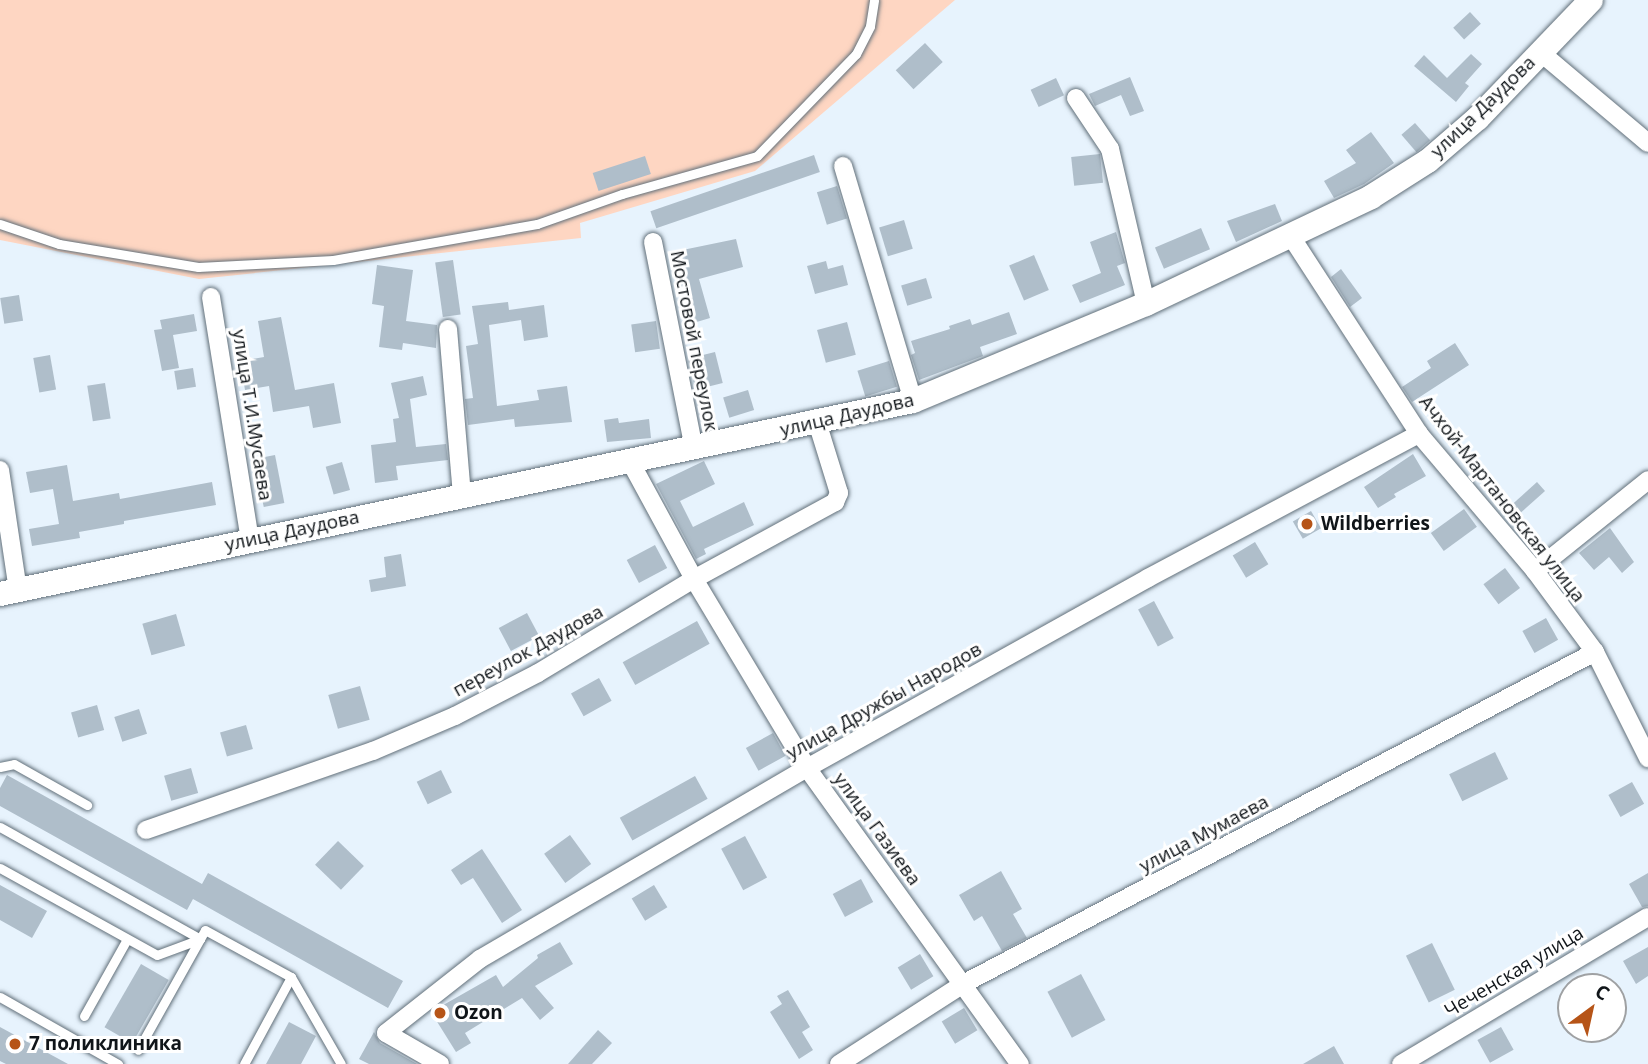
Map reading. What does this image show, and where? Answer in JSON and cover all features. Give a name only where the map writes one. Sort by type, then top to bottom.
[{"type":"street","name":"улица Даудова","points":[[9,592],[461,496],[631,463],[913,401],[1146,304],[1371,197],[1429,161],[1478,118],[1591,0]]},
{"type":"street","points":[[1540,52],[1648,144]]},
{"type":"street","points":[[1076,98],[1110,149],[1146,304]]},
{"type":"street","points":[[844,166],[913,401]]},
{"type":"street","name":"Ачхой-Мартановская улица","points":[[1290,235],[1419,434],[1535,571],[1595,652],[1648,758]]},
{"type":"street","name":"Мостовой переулок","points":[[653,242],[694,449]]},
{"type":"street","name":"улица Т.И.Мусаева","points":[[212,298],[250,540]]},
{"type":"street","points":[[448,329],[461,496]]},
{"type":"street","name":"переулок Даудова","points":[[146,830],[373,751],[455,716],[538,673],[694,579],[838,499],[839,493],[817,422]]},
{"type":"street","name":"улица Дружбы Народов","points":[[440,1064],[386,1033],[480,958],[807,768],[1148,578],[1419,434]]},
{"type":"street","name":"улица Газиева","points":[[631,463],[694,579],[807,768],[1020,1064]]},
{"type":"street","points":[[0,470],[9,592]]},
{"type":"street","points":[[1535,571],[1648,480]]},
{"type":"street","name":"улица Мумаева","points":[[839,1064],[963,984],[1595,652]]},
{"type":"street","name":"Чеченская улица","points":[[1401,1064],[1648,917]]},
{"type":"lane","points":[[0,224],[59,244],[198,267],[333,260],[537,225],[622,194],[757,156],[856,54],[870,26],[874,0]]},
{"type":"lane","points":[[0,766],[13,764],[87,806]]},
{"type":"lane","points":[[0,827],[200,939]]},
{"type":"lane","points":[[0,868],[157,956],[200,939]]},
{"type":"lane","points":[[138,1050],[205,930],[291,977],[341,1064]]},
{"type":"lane","points":[[84,1016],[127,939]]},
{"type":"lane","points":[[244,1064],[291,977]]},
{"type":"lane","points":[[0,998],[118,1064]]},
{"type":"shaded area","points":[[0,0],[955,0],[755,171],[580,223],[581,238],[199,279],[0,240]]},
{"type":"building","points":[[1470,12],[1481,24],[1464,39],[1453,28]]},
{"type":"building","points":[[925,43],[943,62],[913,89],[896,70]]},
{"type":"building","points":[[1471,54],[1482,64],[1465,83],[1469,86],[1456,102],[1414,66],[1424,55],[1447,78]]},
{"type":"building","points":[[1130,77],[1144,111],[1130,116],[1121,95],[1095,106],[1089,94]]},
{"type":"building","points":[[1056,78],[1064,95],[1039,107],[1031,90]]},
{"type":"building","points":[[1415,123],[1430,140],[1417,152],[1401,135]]},
{"type":"building","points":[[1371,132],[1394,163],[1364,184],[1334,198],[1324,181],[1356,163],[1346,150]]},
{"type":"building","points":[[1100,154],[1103,183],[1074,186],[1071,157]]},
{"type":"building","points":[[814,155],[820,172],[656,228],[650,211]]},
{"type":"building","points":[[645,156],[651,174],[599,191],[593,173]]},
{"type":"building","points":[[837,186],[847,219],[827,225],[817,192]]},
{"type":"building","points":[[1275,204],[1282,221],[1236,242],[1227,221]]},
{"type":"building","points":[[904,220],[913,249],[888,256],[879,228]]},
{"type":"building","points":[[1201,228],[1210,249],[1164,269],[1155,248]]},
{"type":"building","points":[[1116,232],[1125,263],[1117,266],[1125,285],[1080,303],[1072,285],[1101,273],[1090,242]]},
{"type":"building","points":[[736,239],[743,267],[699,279],[710,318],[690,324],[668,253]]},
{"type":"building","points":[[1034,255],[1049,290],[1024,301],[1009,266]]},
{"type":"building","points":[[453,260],[461,314],[443,317],[435,263]]},
{"type":"building","points":[[826,261],[828,269],[843,265],[848,285],[815,294],[807,266]]},
{"type":"building","points":[[377,265],[413,270],[406,321],[437,325],[436,348],[403,343],[402,350],[379,347],[384,306],[372,304]]},
{"type":"building","points":[[1341,269],[1362,298],[1350,307],[1331,277]]},
{"type":"building","points":[[926,278],[932,298],[907,306],[901,286]]},
{"type":"building","points":[[19,295],[23,321],[4,324],[0,298]]},
{"type":"building","points":[[508,302],[509,310],[544,305],[548,337],[524,341],[521,320],[489,325],[497,406],[539,400],[537,390],[567,386],[572,422],[515,427],[514,419],[468,425],[465,399],[473,398],[466,346],[478,344],[472,306]]},
{"type":"building","points":[[1009,312],[1017,334],[980,347],[983,356],[919,380],[911,355],[915,353],[911,341],[950,329],[949,326],[970,319],[972,325]]},
{"type":"building","points":[[194,314],[197,331],[173,335],[179,368],[162,371],[154,330],[162,329],[160,320]]},
{"type":"building","points":[[281,317],[295,390],[334,383],[341,423],[313,428],[309,406],[273,412],[269,386],[245,390],[240,361],[264,357],[258,321]]},
{"type":"building","points":[[656,321],[660,349],[635,352],[631,324]]},
{"type":"building","points":[[847,322],[856,355],[826,363],[817,330]]},
{"type":"building","points":[[1455,343],[1469,365],[1412,402],[1402,387],[1431,368],[1427,361]]},
{"type":"building","points":[[715,352],[723,383],[696,390],[688,359]]},
{"type":"building","points":[[50,355],[56,389],[39,392],[33,358]]},
{"type":"building","points":[[889,361],[897,387],[865,396],[857,371]]},
{"type":"building","points":[[193,368],[196,387],[177,390],[174,371]]},
{"type":"building","points":[[423,376],[427,395],[410,399],[416,447],[446,444],[448,460],[396,466],[398,480],[375,483],[371,445],[396,442],[393,419],[399,418],[391,383]]},
{"type":"building","points":[[105,383],[111,419],[93,421],[87,386]]},
{"type":"building","points":[[748,390],[754,410],[729,418],[723,398]]},
{"type":"building","points":[[618,418],[619,423],[649,419],[651,438],[607,442],[604,420]]},
{"type":"building","points":[[1413,454],[1426,476],[1394,494],[1396,497],[1378,508],[1364,487]]},
{"type":"building","points":[[275,455],[284,503],[264,507],[254,459]]},
{"type":"building","points":[[704,461],[715,484],[680,501],[693,527],[744,502],[754,525],[704,549],[706,554],[696,559],[656,484]]},
{"type":"building","points":[[342,462],[350,490],[334,495],[326,467]]},
{"type":"building","points":[[67,465],[73,501],[119,493],[120,499],[212,482],[216,505],[124,521],[124,524],[79,532],[80,538],[32,546],[29,529],[59,524],[53,489],[30,493],[26,472]]},
{"type":"building","points":[[1537,482],[1545,491],[1515,518],[1507,509]]},
{"type":"building","points":[[1464,509],[1477,527],[1444,551],[1431,533]]},
{"type":"building","name":"Wildberries","points":[[1311,511],[1321,528],[1303,539],[1293,522]]},
{"type":"building","points":[[1610,528],[1634,562],[1622,573],[1609,557],[1594,570],[1579,553]]},
{"type":"building","points":[[1255,542],[1268,564],[1246,578],[1233,555]]},
{"type":"building","points":[[655,545],[667,568],[639,583],[627,560]]},
{"type":"building","points":[[401,554],[406,586],[371,592],[369,580],[386,577],[384,557]]},
{"type":"building","points":[[1505,568],[1520,588],[1498,604],[1483,584]]},
{"type":"building","points":[[1154,601],[1174,638],[1158,647],[1138,609]]},
{"type":"building","points":[[527,613],[539,636],[511,651],[499,628]]},
{"type":"building","points":[[176,614],[185,646],[151,655],[142,624]]},
{"type":"building","points":[[1546,618],[1558,640],[1535,653],[1522,631]]},
{"type":"building","points":[[697,621],[710,644],[635,685],[623,662]]},
{"type":"building","points":[[599,678],[612,701],[584,716],[571,694]]},
{"type":"building","points":[[360,686],[370,720],[338,729],[328,695]]},
{"type":"building","points":[[97,705],[104,730],[78,737],[71,712]]},
{"type":"building","points":[[139,709],[147,734],[122,742],[114,717]]},
{"type":"building","points":[[246,725],[253,749],[227,756],[220,732]]},
{"type":"building","points":[[773,733],[786,756],[758,771],[746,748]]},
{"type":"building","points":[[1495,752],[1508,779],[1462,801],[1449,774]]},
{"type":"building","points":[[191,768],[198,793],[171,801],[164,776]]},
{"type":"building","points":[[441,770],[452,792],[428,804],[417,782]]},
{"type":"building","points":[[7,775],[202,884],[208,873],[403,981],[388,1008],[193,899],[187,910],[0,806],[0,788]]},
{"type":"building","points":[[695,776],[708,799],[632,840],[620,818]]},
{"type":"building","points":[[1632,782],[1644,804],[1621,817],[1608,795]]},
{"type":"building","points":[[570,835],[591,864],[565,883],[544,854]]},
{"type":"building","points":[[745,836],[767,877],[743,890],[721,849]]},
{"type":"building","points":[[338,841],[364,866],[341,890],[315,865]]},
{"type":"building","points":[[482,849],[522,910],[502,923],[473,878],[461,885],[451,870]]},
{"type":"building","points":[[1001,871],[1022,909],[1013,914],[1027,938],[1002,951],[982,916],[974,921],[959,895]]},
{"type":"building","points":[[1648,873],[1648,906],[1642,907],[1629,884]]},
{"type":"building","points":[[861,879],[873,902],[845,917],[833,894]]},
{"type":"building","points":[[0,885],[47,911],[32,938],[0,920]]},
{"type":"building","points":[[654,885],[667,907],[645,921],[632,898]]},
{"type":"building","points":[[560,942],[573,964],[535,986],[554,1008],[540,1020],[522,998],[465,1033],[471,1043],[456,1052],[431,1012],[496,975],[503,987],[538,958],[537,955]]},
{"type":"building","points":[[1432,943],[1455,990],[1429,1002],[1406,956]]},
{"type":"building","points":[[1648,947],[1648,976],[1636,984],[1623,961]]},
{"type":"building","points":[[920,954],[933,976],[911,990],[898,967]]},
{"type":"building","points":[[141,964],[169,980],[132,1043],[105,1027]]},
{"type":"building","points":[[1081,974],[1105,1020],[1072,1038],[1047,992]]},
{"type":"building","points":[[788,990],[810,1027],[802,1032],[813,1050],[799,1059],[770,1012],[782,1004],[777,996]]},
{"type":"building","points":[[964,1008],[977,1030],[955,1044],[942,1021]]},
{"type":"building","points":[[289,1022],[316,1036],[301,1064],[266,1064]]},
{"type":"building","name":"7 поликлиника","points":[[0,1027],[68,1064],[6,1064],[0,1061]]},
{"type":"building","points":[[1501,1027],[1514,1050],[1490,1063],[1477,1040]]},
{"type":"building","points":[[598,1030],[612,1043],[592,1064],[568,1064]]},
{"type":"building","points":[[374,1032],[380,1043],[417,1064],[369,1064],[359,1059]]},
{"type":"building","points":[[1334,1046],[1344,1064],[1303,1064]]},
{"type":"place","name":"Wildberries","points":[[1307,524]]},
{"type":"place","name":"Ozon","points":[[440,1013]]},
{"type":"place","name":"7 поликлиника","points":[[15,1044]]}]
